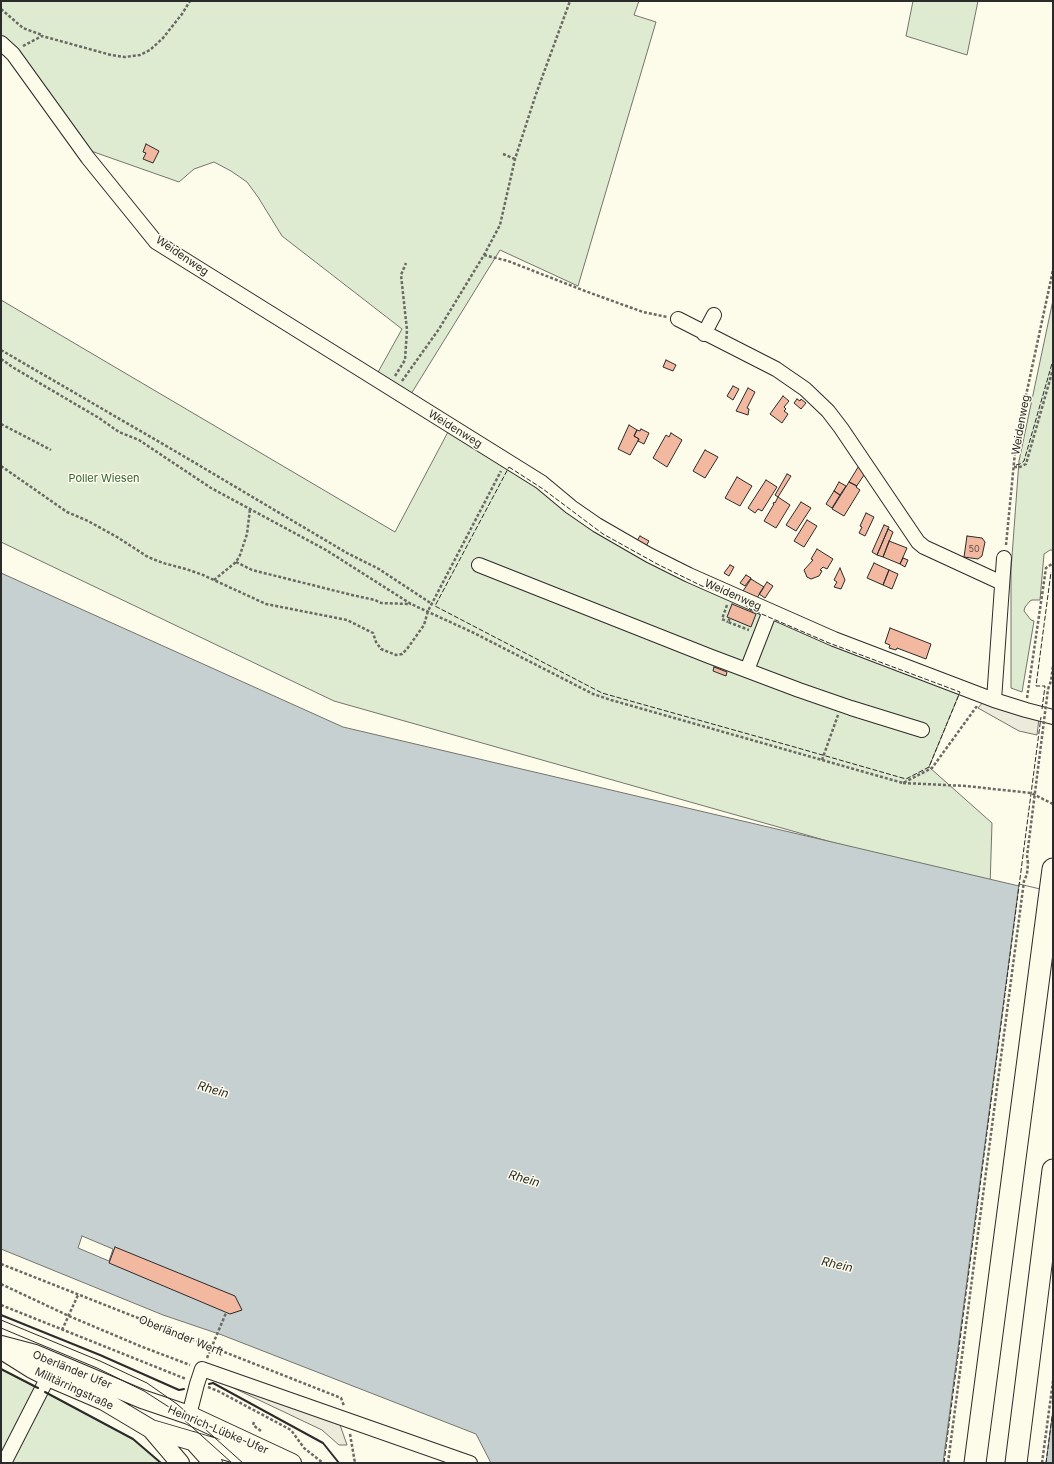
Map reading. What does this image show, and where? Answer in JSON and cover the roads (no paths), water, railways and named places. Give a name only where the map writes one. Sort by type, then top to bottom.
[{"type":"highway","points":[[975,1463],[1053,869]]},
{"type":"highway","points":[[1016,1463],[1053,1170]]},
{"type":"main road","name":"Oberländer Ufer","points":[[1,1345],[35,1354],[142,1399]]},
{"type":"main road","name":"Militärringstraße","points":[[1,1349],[32,1369],[104,1401],[151,1429],[180,1463]]},
{"type":"main road","name":"Heinrich-Lübke-Ufer","points":[[142,1399],[189,1415],[292,1463]]},
{"type":"main road","points":[[142,1399],[176,1424],[213,1463]]},
{"type":"main road","name":"Heinrich-Lübke-Ufer","points":[[151,1429],[256,1462]]},
{"type":"street","name":"Weidenweg","points":[[1,43],[13,54],[88,158],[156,242],[541,482],[570,507],[597,525],[648,555],[689,576],[834,639],[989,698],[1053,717]]},
{"type":"street","points":[[704,334],[714,315]]},
{"type":"street","points":[[678,319],[704,334],[776,369],[805,389],[828,411],[842,428],[906,520],[918,542],[924,547],[1002,583]]},
{"type":"street","points":[[989,698],[1004,558]]},
{"type":"street","points":[[479,565],[746,670],[842,705],[922,730]]},
{"type":"street","points":[[746,670],[770,611]]},
{"type":"street","name":"Oberländer Werft","points":[[189,1415],[202,1369],[470,1463]]},
{"type":"street","points":[[4,1463],[48,1377]]},
{"type":"water","name":"Rhein","points":[[1,573],[343,727],[1053,894],[1053,1463],[491,1463],[476,1434],[222,1335],[163,1315],[1,1249]]},
{"type":"tram line","points":[[1,1320],[100,1361],[147,1383],[177,1404],[243,1463]]},
{"type":"tram line","points":[[1,1328],[97,1368],[144,1391],[172,1409],[232,1463]]},
{"type":"park label","name":"Poller Wiesen","points":[[104,479]]}]
